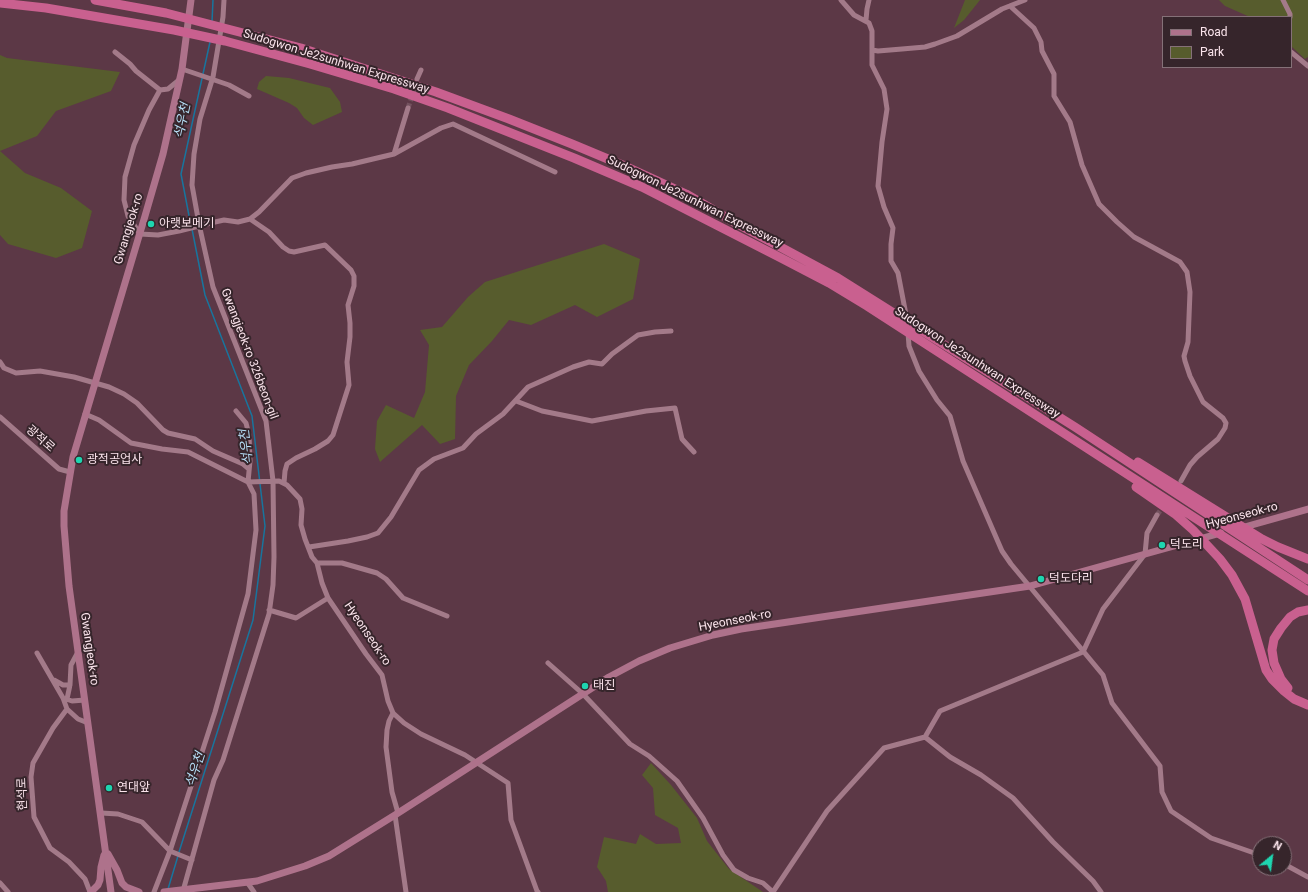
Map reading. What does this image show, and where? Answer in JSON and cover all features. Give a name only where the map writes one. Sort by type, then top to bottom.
[{"type":"highway","name":"Sudogwon Je2sunhwan Expressway","points":[[96,0],[194,20],[315,52],[436,92],[572,144],[686,194],[734,222],[838,278],[934,344],[1010,400],[1308,591]]},
{"type":"highway","name":"Sudogwon Je2sunhwan Expressway","points":[[0,3],[90,15],[181,32],[225,41],[310,64],[394,89],[448,108],[642,187],[829,283],[1075,427],[1218,517],[1250,542],[1308,580]]},
{"type":"highway","points":[[1010,400],[1175,514],[1193,530],[1220,559],[1232,575],[1245,599],[1266,670],[1272,680],[1294,699],[1308,705]]},
{"type":"highway","points":[[1218,517],[1278,547],[1308,559]]},
{"type":"highway","points":[[1308,610],[1298,612],[1285,622],[1274,639],[1272,650],[1274,663],[1281,679],[1288,688],[1308,699]]},
{"type":"street","name":"Gwangjeok-ro","points":[[111,892],[69,586],[64,511],[73,457],[85,412],[163,154],[182,69],[191,0]]},
{"type":"street","name":"Gwangjeok-ro 326beon-gil","points":[[182,890],[192,860],[214,780],[223,760],[269,610],[273,585],[273,481],[266,421],[213,287],[199,225],[192,185],[194,154],[200,119],[213,80],[224,17],[224,0]]},
{"type":"street","points":[[841,0],[854,15],[866,20],[869,23],[872,31],[872,65],[884,89],[887,109],[878,186],[893,228],[891,260],[898,272],[912,357],[937,400],[950,416],[963,461],[1002,551],[1011,564],[1103,675],[1112,703],[1160,766],[1162,792],[1170,811],[1212,838],[1252,852]]},
{"type":"street","points":[[866,20],[866,9],[869,0]]},
{"type":"street","points":[[872,50],[878,51],[925,47],[935,44],[957,36],[1002,9],[1025,0]]},
{"type":"street","points":[[1283,0],[1290,16]]},
{"type":"street","points":[[1010,6],[1034,28],[1041,42],[1042,51],[1054,74],[1054,96],[1070,122],[1082,165],[1099,204],[1116,222],[1134,237],[1180,262],[1187,272],[1190,292],[1188,342],[1184,356],[1185,361],[1190,376],[1203,402],[1223,418],[1226,423],[1225,428],[1218,440],[1194,461],[1181,481]]},
{"type":"street","points":[[115,52],[160,90],[168,89],[180,80]]},
{"type":"street","points":[[1292,53],[1308,66]]},
{"type":"street","points":[[182,69],[229,85],[249,96]]},
{"type":"street","points":[[417,79],[420,70]]},
{"type":"street","points":[[160,90],[149,110],[134,145],[125,177],[124,200],[128,216],[140,234],[150,235],[179,231],[224,220],[238,222],[250,219],[259,212],[292,178],[326,168],[352,164],[394,154],[441,128],[453,124],[555,172]]},
{"type":"street","points":[[394,154],[408,108]]},
{"type":"street","points":[[250,219],[269,232],[289,251],[294,252],[325,245],[352,270],[354,276],[354,286],[348,305],[350,323],[347,362],[349,385],[333,436],[328,441],[296,458],[288,464],[285,471],[284,483]]},
{"type":"street","points":[[309,547],[348,541],[378,533],[391,517],[419,470],[434,459],[463,448],[476,434],[503,414],[528,387],[573,367],[589,362],[602,364],[612,354],[638,335],[672,331]]},
{"type":"street","points":[[0,362],[4,368],[16,373],[40,371],[61,374],[124,394],[137,403],[163,430],[168,433],[195,439],[213,451],[243,464],[249,469]]},
{"type":"street","points":[[0,374],[4,368]]},
{"type":"street","points":[[516,401],[542,411],[592,421],[646,411],[675,408],[682,439],[694,452]]},
{"type":"street","points":[[154,892],[170,851],[215,712],[248,594],[256,530],[254,494],[250,483],[249,435],[246,422],[236,411]]},
{"type":"street","points":[[85,412],[99,420],[130,443],[188,452],[250,483],[273,481],[284,483],[300,499],[302,509],[301,524],[305,539],[312,557],[317,562],[342,563],[377,573],[386,579],[403,598],[446,616]]},
{"type":"street","name":"광적로","points":[[0,417],[59,469],[70,472]]},
{"type":"street","name":"Hyeonseok-ro","points":[[164,892],[248,882],[268,878],[319,860],[339,850],[397,814],[609,677],[639,660],[670,648],[713,635],[741,629],[1030,586],[1308,509]]},
{"type":"street","points":[[548,663],[584,694],[630,744],[649,756],[676,781],[703,818],[723,855],[734,870],[748,878],[763,883],[773,892],[827,811],[884,748],[925,737],[940,712],[1083,652],[1103,609],[1145,554],[1147,533],[1158,515]]},
{"type":"street","name":"Hyeonseok-ro","points":[[317,562],[322,583],[328,598],[382,675],[388,701],[393,713]]},
{"type":"street","points":[[269,610],[296,618],[328,598]]},
{"type":"street","points":[[79,652],[71,665],[70,685],[65,699],[66,709],[78,719],[88,723]]},
{"type":"street","points":[[37,653],[65,699],[72,701],[85,700]]},
{"type":"street","points":[[53,680],[63,685],[70,685]]},
{"type":"street","name":"현석로","points":[[66,709],[33,763],[31,777],[34,817],[50,848],[69,862],[85,879],[91,892]]},
{"type":"street","points":[[406,892],[397,814],[392,792],[386,747],[387,730],[393,713],[420,734],[465,756],[508,783],[511,820],[538,892]]},
{"type":"street","points":[[925,737],[950,757],[981,774],[1013,798],[1053,842],[1088,876],[1101,892]]},
{"type":"street","points":[[100,813],[118,814],[142,822],[170,851],[192,860]]},
{"type":"street","points":[[91,892],[98,885],[100,880],[101,867],[106,851]]},
{"type":"street","points":[[106,851],[117,870],[122,883],[126,887],[139,892]]},
{"type":"street","points":[[1292,868],[1308,877]]},
{"type":"street","points":[[248,882],[254,892]]},
{"type":"street","points":[[0,883],[8,892]]},
{"type":"green space","points":[[965,0],[980,0],[964,20],[954,28]]},
{"type":"green space","points":[[1219,0],[1308,0],[1308,57],[1305,59],[1292,47],[1292,16],[1248,16],[1225,6]]},
{"type":"green space","points":[[0,55],[7,58],[120,72],[111,91],[56,111],[37,136],[0,151]]},
{"type":"green space","points":[[266,76],[289,78],[330,88],[340,102],[342,112],[313,125],[304,118],[297,108],[257,89],[259,82]]},
{"type":"green space","points":[[0,151],[25,173],[61,188],[92,211],[82,248],[56,258],[8,244],[0,235]]},
{"type":"green space","points":[[604,244],[640,259],[633,299],[597,317],[575,305],[531,325],[509,320],[492,341],[469,365],[456,396],[455,439],[440,444],[422,425],[380,462],[375,449],[377,421],[386,405],[414,418],[425,392],[429,345],[420,330],[442,327],[468,297],[485,282]]},
{"type":"green space","points":[[651,763],[671,785],[697,818],[707,841],[729,869],[763,892],[608,892],[606,881],[597,867],[604,837],[636,844],[640,834],[656,844],[681,843],[678,828],[655,815],[653,788],[642,775]]},
{"type":"waterway","name":"석우천","points":[[212,22],[213,0]]},
{"type":"waterway","name":"석우천","points":[[191,226],[181,174],[210,42]]},
{"type":"waterway","name":"석우천","points":[[179,852],[253,620],[265,526],[252,416],[205,295],[192,229]]},
{"type":"waterway","name":"석우천","points":[[168,889],[178,856]]},
{"type":"tunnel","points":[[408,108],[416,84]]},
{"type":"tunnel","points":[[1157,515],[1165,504]]},
{"type":"place","name":"아랫보메기","points":[[151,224]]},
{"type":"place","name":"광적공업사","points":[[79,460]]},
{"type":"place","name":"덕도리","points":[[1162,545]]},
{"type":"place","name":"덕도다리","points":[[1041,579]]},
{"type":"place","name":"태진","points":[[585,686]]},
{"type":"place","name":"연대앞","points":[[109,788]]}]
